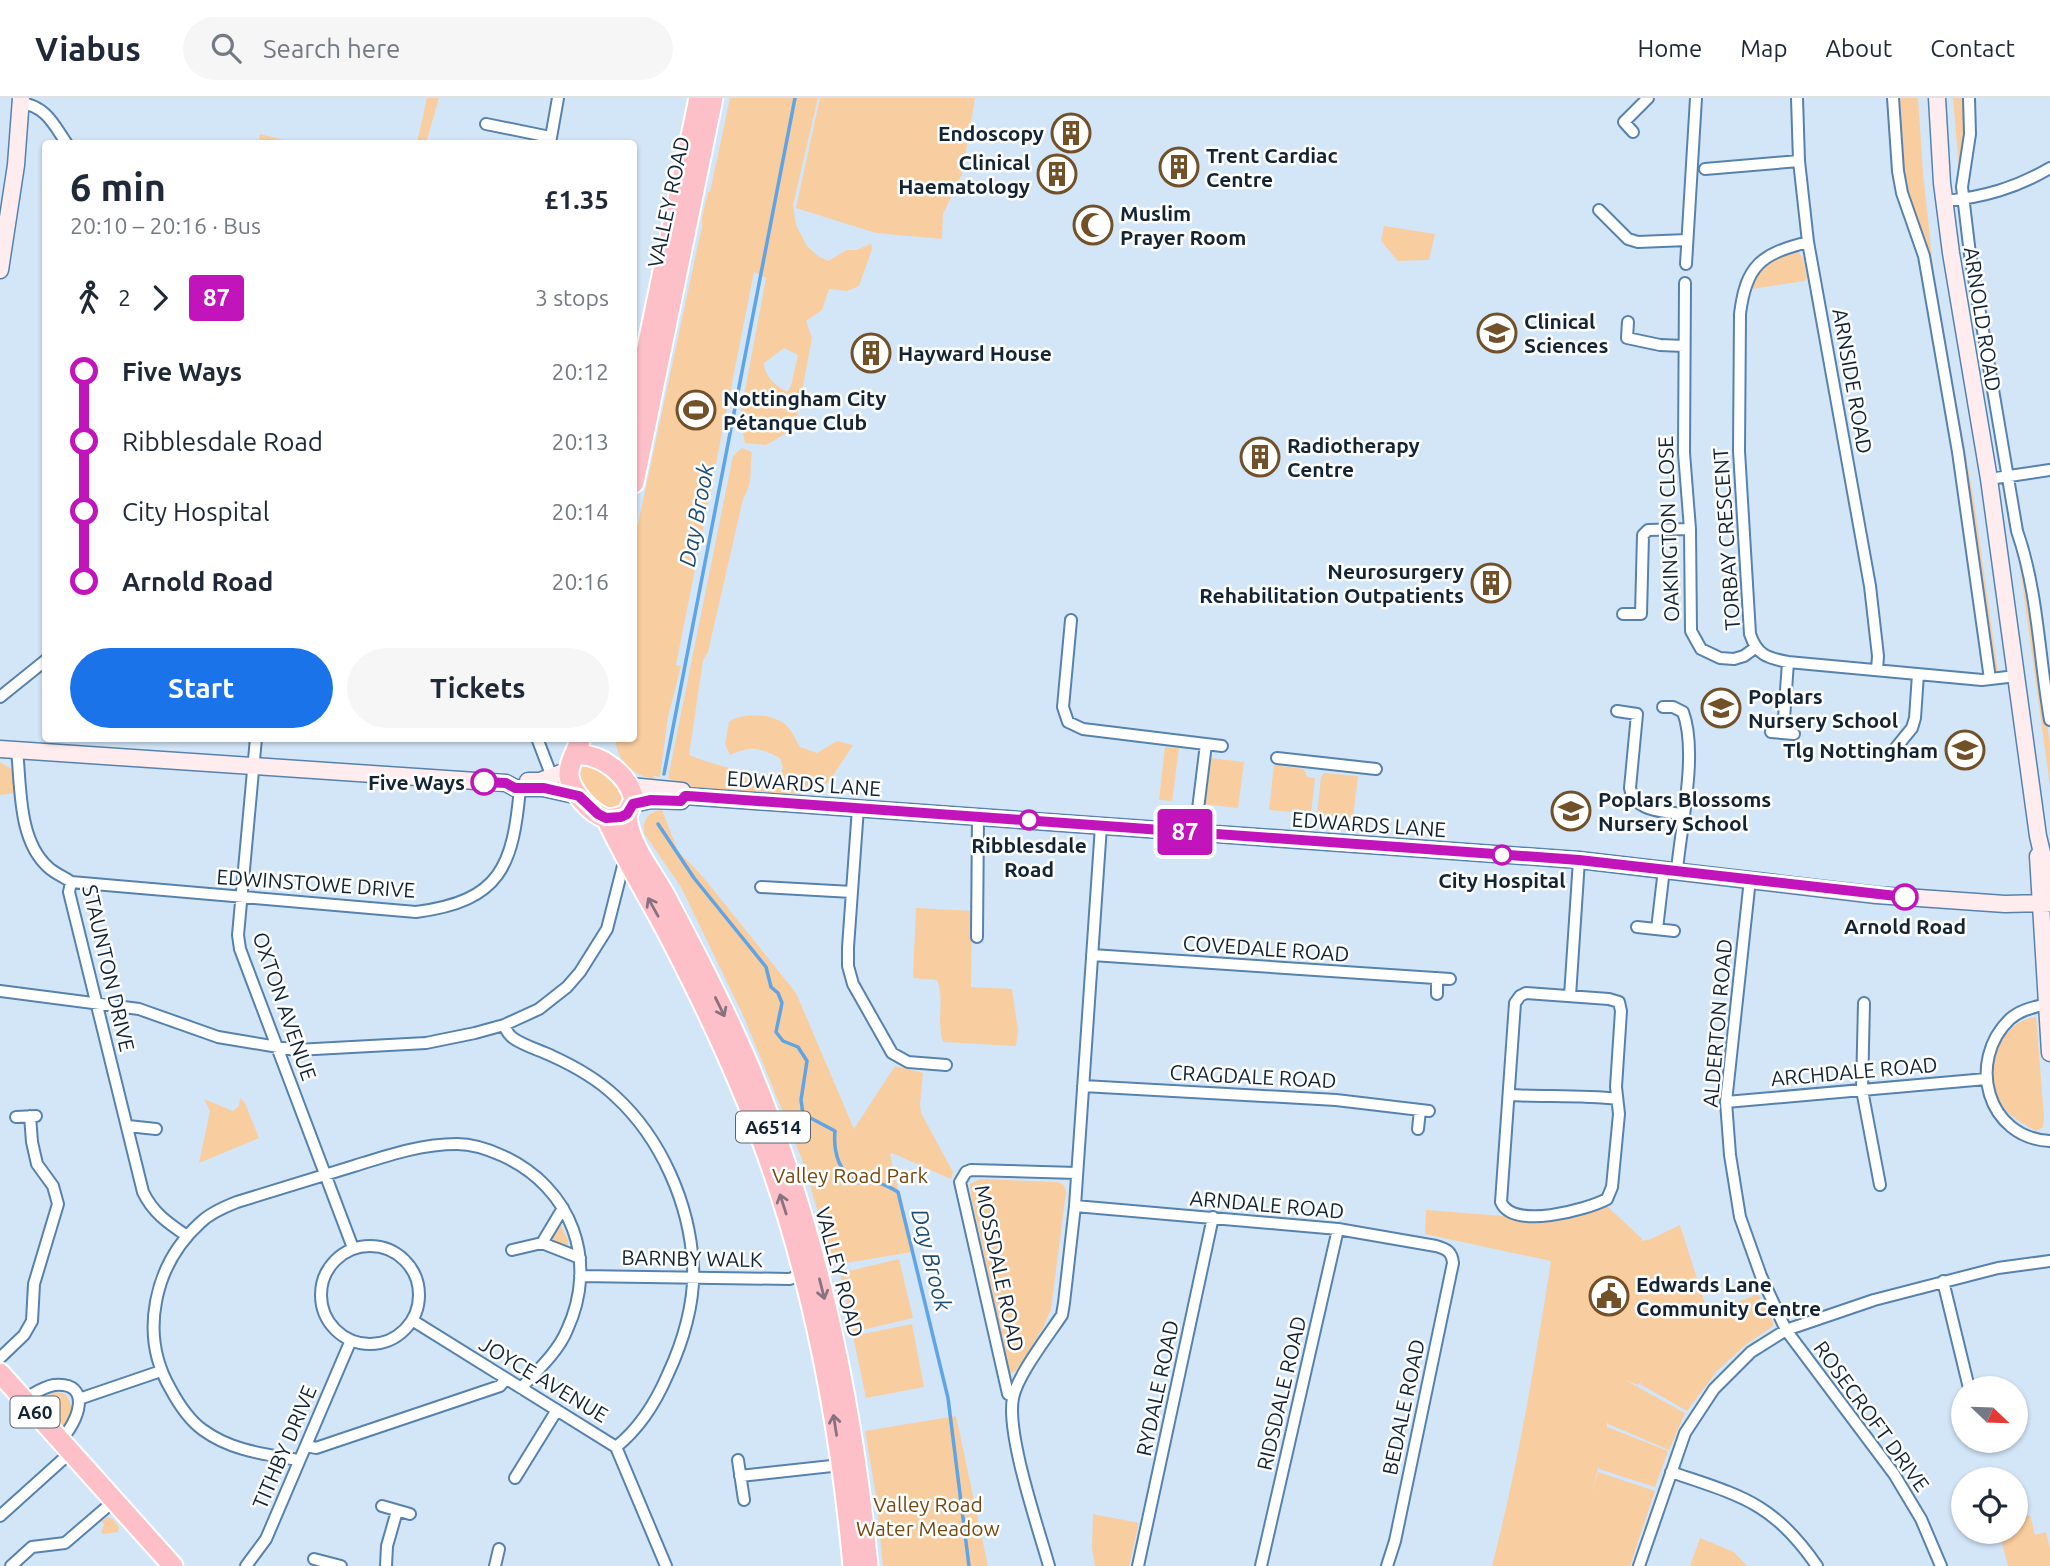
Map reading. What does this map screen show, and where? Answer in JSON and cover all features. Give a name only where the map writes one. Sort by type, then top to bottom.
[{"type":"highway","name":"VALLEY ROAD","points":[[637,433],[639,400],[699,98]]},
{"type":"highway","name":"VALLEY ROAD","points":[[639,400],[713,98]]},
{"type":"highway","points":[[602,742],[604,761]]},
{"type":"highway","points":[[570,760],[592,755],[604,761]]},
{"type":"highway","name":"A6514","points":[[570,760],[569,779],[579,796],[606,818]]},
{"type":"highway","name":"A6514","points":[[604,761],[630,801]]},
{"type":"highway","name":"VALLEY ROAD","points":[[630,801],[627,823],[635,843],[664,894],[725,1016],[768,1112],[815,1259],[844,1385],[853,1566]]},
{"type":"highway","points":[[606,818],[621,817],[630,801]]},
{"type":"highway","name":"VALLEY ROAD","points":[[606,818],[684,967],[740,1084],[782,1200],[803,1273],[849,1464],[868,1566]]},
{"type":"highway","name":"A60","points":[[0,1373],[173,1566]]},
{"type":"street","points":[[486,124],[550,140],[558,98]]},
{"type":"street","points":[[1633,132],[1624,122],[1648,98]]},
{"type":"street","points":[[1686,264],[1696,98]]},
{"type":"street","name":"ARNSIDE ROAD","points":[[1797,98],[1799,161],[1808,242],[1870,586],[1878,656],[1877,670]]},
{"type":"street","points":[[1893,98],[1898,171],[1902,193],[1924,256],[1958,452],[1990,679]]},
{"type":"street","name":"ARNOLD ROAD","points":[[1937,98],[1945,201],[1958,306],[1989,479],[2038,836],[2045,903],[2050,1053]]},
{"type":"street","name":"ARNOLD ROAD","points":[[1969,98],[1970,134],[1962,187],[1972,266],[2017,531],[2032,589],[2050,720]]},
{"type":"street","points":[[0,270],[16,164],[21,101],[34,104],[40,109],[65,140]]},
{"type":"street","points":[[1705,169],[1799,161]]},
{"type":"street","points":[[1945,201],[1999,192],[2050,168]]},
{"type":"street","points":[[1598,210],[1628,239],[1638,242],[1688,240]]},
{"type":"street","name":"TORBAY CRESCENT","points":[[1808,242],[1766,256],[1755,266],[1742,296],[1739,451],[1750,634],[1755,648],[1773,659],[1788,662],[1990,679],[2016,676]]},
{"type":"street","name":"OAKINGTON CLOSE","points":[[1685,283],[1684,453],[1690,529],[1691,631],[1701,649],[1720,658],[1734,659],[1755,648]]},
{"type":"street","points":[[1628,322],[1628,338],[1660,345],[1685,346]]},
{"type":"street","points":[[1989,479],[2050,470]]},
{"type":"street","points":[[1623,614],[1641,614],[1643,535],[1648,530],[1690,529]]},
{"type":"street","points":[[1071,620],[1063,707],[1068,722],[1083,729],[1222,746]]},
{"type":"street","points":[[1771,732],[1789,734],[1788,662]]},
{"type":"street","points":[[0,697],[42,663]]},
{"type":"street","points":[[1891,755],[1912,728],[1918,674]]},
{"type":"street","points":[[1657,929],[1683,814],[1688,762],[1686,709],[1663,707]]},
{"type":"street","points":[[1617,710],[1637,714],[1631,796],[1636,803],[1683,814]]},
{"type":"street","points":[[1888,735],[1897,744]]},
{"type":"street","name":"OXTON AVENUE","points":[[255,742],[238,934],[240,949],[353,1248]]},
{"type":"street","points":[[513,785],[517,780],[540,781],[570,760],[541,742]]},
{"type":"street","points":[[1198,809],[1206,744]]},
{"type":"street","points":[[0,749],[513,785],[544,788],[579,796]]},
{"type":"street","name":"STAUNTON DRIVE","points":[[17,750],[26,829],[35,850],[48,867],[71,882],[69,892],[143,1192],[149,1206],[159,1217],[187,1236]]},
{"type":"street","points":[[1277,758],[1315,768],[1376,769]]},
{"type":"street","name":"EDWINSTOWE DRIVE","points":[[71,882],[416,912],[440,909],[465,901],[484,889],[500,871],[510,853],[516,827],[513,785]]},
{"type":"street","name":"EDWARDS LANE","points":[[630,801],[682,791],[685,796],[1579,860],[1876,895],[1994,904],[2045,903]]},
{"type":"street","points":[[858,808],[848,966],[853,984],[892,1052],[908,1062],[946,1065]]},
{"type":"street","points":[[977,937],[978,817]]},
{"type":"street","points":[[1049,1566],[1018,1453],[1012,1413],[1013,1396],[1062,1315],[1075,1206],[1101,825]]},
{"type":"street","name":"ARNOLD ROAD","points":[[2038,836],[2050,887]]},
{"type":"street","points":[[0,991],[139,1009],[218,1037],[277,1048],[361,1048],[426,1043],[504,1025],[539,1009],[567,987],[580,972],[607,929],[625,858]]},
{"type":"street","points":[[1570,996],[1579,860]]},
{"type":"street","points":[[772,875],[766,887],[852,892]]},
{"type":"street","name":"ALDERTON ROAD","points":[[1750,879],[1726,1102],[1730,1154],[1740,1217],[1761,1276],[1786,1330]]},
{"type":"street","points":[[1637,927],[1674,931]]},
{"type":"street","name":"COVEDALE ROAD","points":[[1092,955],[1450,979]]},
{"type":"street","points":[[1437,978],[1437,994]]},
{"type":"street","points":[[1526,993],[1619,1002],[1619,1114],[1612,1181],[1607,1199],[1596,1205],[1542,1217],[1512,1213],[1504,1207],[1502,1202],[1509,1095],[1516,1003],[1520,996],[1526,993]]},
{"type":"street","points":[[1864,1003],[1862,1090],[1880,1185]]},
{"type":"street","points":[[2048,1003],[2026,1009],[2011,1018],[2001,1030],[1989,1053],[1986,1079],[1997,1111],[2007,1124],[2034,1140],[2050,1141]]},
{"type":"street","points":[[504,1025],[513,1038],[553,1056],[598,1082],[636,1117],[663,1158],[683,1206],[692,1256],[685,1331],[671,1367],[647,1414],[616,1447]]},
{"type":"street","points":[[932,1064],[933,1051]]},
{"type":"street","name":"ARCHDALE ROAD","points":[[1726,1102],[1986,1079]]},
{"type":"street","name":"CRAGDALE ROAD","points":[[1083,1086],[1336,1100],[1424,1111],[1418,1129]]},
{"type":"street","points":[[1509,1095],[1546,1097],[1575,1094],[1617,1098]]},
{"type":"street","points":[[0,1358],[24,1335],[32,1321],[33,1291],[58,1204],[57,1193],[37,1164],[32,1142],[33,1116],[16,1117]]},
{"type":"street","points":[[128,1126],[156,1129]]},
{"type":"street","points":[[299,1460],[245,1451],[223,1443],[200,1428],[178,1403],[160,1371],[153,1313],[162,1275],[187,1236],[201,1221],[219,1210],[324,1175],[414,1148],[461,1144],[491,1150],[519,1163],[537,1176],[552,1192],[575,1232],[580,1258],[577,1301],[567,1331],[555,1350],[522,1388]]},
{"type":"street","name":"MOSSDALE ROAD","points":[[1013,1396],[1008,1394],[960,1182],[966,1172],[971,1170],[1077,1173]]},
{"type":"street","name":"ARNDALE ROAD","points":[[1075,1206],[1338,1228],[1436,1246],[1446,1249],[1452,1255]]},
{"type":"street","points":[[542,1243],[563,1208]]},
{"type":"street","name":"RYDALE ROAD","points":[[1138,1566],[1213,1217]]},
{"type":"street","name":"RIDSDALE ROAD","points":[[1261,1566],[1338,1228]]},
{"type":"street","points":[[512,1250],[542,1243],[580,1258]]},
{"type":"street","points":[[365,1245],[389,1249],[410,1265],[416,1278],[418,1307],[412,1320],[396,1337],[385,1342],[362,1344],[351,1340],[338,1332],[328,1321],[322,1308],[323,1279],[340,1255],[353,1248],[365,1245]]},
{"type":"street","name":"BEDALE ROAD","points":[[1387,1566],[1445,1304],[1453,1263],[1452,1255]]},
{"type":"street","points":[[1639,1566],[1685,1433],[1714,1389],[1751,1352],[1786,1330],[1832,1313],[1943,1281],[1998,1268],[2050,1261]]},
{"type":"street","name":"BARNBY WALK","points":[[580,1276],[790,1279],[803,1273]]},
{"type":"street","points":[[1943,1281],[1966,1376]]},
{"type":"street","name":"JOYCE AVENUE","points":[[412,1320],[616,1447],[666,1566]]},
{"type":"street","name":"ROSECROFT DRIVE","points":[[1786,1330],[1894,1474],[1921,1519],[1941,1566]]},
{"type":"street","name":"TITHBY DRIVE","points":[[246,1566],[266,1539],[351,1340]]},
{"type":"street","points":[[79,1399],[160,1371]]},
{"type":"street","points":[[306,1446],[316,1448],[372,1430],[500,1386],[506,1379]]},
{"type":"street","points":[[0,1516],[66,1446],[79,1414],[79,1399],[68,1387],[59,1385],[42,1389],[24,1399]]},
{"type":"street","points":[[515,1478],[557,1410]]},
{"type":"street","points":[[738,1460],[744,1500]]},
{"type":"street","points":[[740,1476],[849,1464]]},
{"type":"street","points":[[1671,1472],[1732,1492],[1758,1504],[1797,1537],[1817,1566]]},
{"type":"street","points":[[11,1566],[32,1547],[65,1543],[115,1500]]},
{"type":"street","points":[[382,1506],[410,1514]]},
{"type":"street","points":[[386,1566],[387,1546],[397,1511]]},
{"type":"street","points":[[495,1566],[499,1549]]},
{"type":"street","points":[[314,1559],[341,1566]]},
{"type":"green space","points":[[427,98],[439,98],[427,140],[418,140]]},
{"type":"green space","points":[[730,98],[818,98],[793,205],[796,225],[807,246],[828,261],[847,250],[856,250],[871,244],[872,249],[859,286],[847,291],[829,289],[822,310],[806,321],[812,338],[795,428],[766,445],[745,443],[740,417],[766,278],[754,272],[676,665],[681,666],[668,717],[660,777],[654,776],[653,779],[638,774],[626,765],[616,742],[637,742],[637,531]],"holes":[[[784,348],[798,355],[791,386],[787,392],[779,387],[771,380],[764,363]]]},
{"type":"green space","points":[[820,98],[975,98],[962,174],[943,214],[942,239],[876,233],[796,208]]},
{"type":"green space","points":[[1897,98],[1918,98],[1934,275],[1974,501],[1998,673],[1994,674],[1967,488],[1903,169]]},
{"type":"green space","points":[[1953,98],[1963,98],[1963,145],[1959,169]]},
{"type":"green space","points":[[260,134],[284,140],[259,140]]},
{"type":"green space","points":[[1384,226],[1435,234],[1429,260],[1398,261],[1381,241]]},
{"type":"green space","points":[[1796,249],[1803,258],[1807,277],[1805,281],[1752,289],[1758,273],[1767,262]]},
{"type":"green space","points":[[742,448],[752,452],[750,481],[743,499],[708,652],[703,660],[689,755],[778,780],[783,768],[780,758],[756,749],[730,755],[725,744],[729,722],[750,715],[783,722],[800,747],[817,753],[837,741],[853,745],[829,782],[813,790],[791,795],[698,789],[668,778],[733,456]]},
{"type":"green space","points":[[2016,538],[2024,562],[2050,745],[2050,786]]},
{"type":"green space","points":[[1165,747],[1179,748],[1172,801],[1159,800]]},
{"type":"green space","points":[[1210,758],[1244,762],[1238,808],[1204,804]]},
{"type":"green space","points":[[0,762],[13,770],[16,793],[0,795]]},
{"type":"green space","points":[[589,762],[600,765],[617,784],[624,801],[619,808],[603,809],[582,785],[579,772]]},
{"type":"green space","points":[[1274,765],[1304,769],[1307,777],[1315,778],[1311,814],[1269,810]]},
{"type":"green space","points":[[1324,773],[1358,776],[1353,818],[1317,815],[1321,777]]},
{"type":"green space","name":"Valley Road Park","points":[[662,810],[678,851],[703,877],[796,993],[854,1129],[895,1066],[923,1073],[921,1113],[953,1172],[951,1179],[890,1154],[912,1252],[834,1265],[802,1159],[744,1017],[681,887],[644,833],[647,817]]},
{"type":"green space","points":[[916,908],[972,911],[971,987],[1012,989],[1018,1030],[1016,1046],[943,1042],[937,980],[913,978]]},
{"type":"green space","points":[[2036,1017],[2044,1117],[2043,1127],[2036,1131],[2005,1109],[1997,1097],[1993,1068],[1996,1054],[2010,1029],[2022,1021]]},
{"type":"green space","points":[[240,1098],[245,1103],[259,1138],[199,1163],[210,1111],[204,1099],[233,1111],[239,1106]]},
{"type":"green space","points":[[980,1179],[1057,1182],[1064,1185],[1066,1192],[1051,1309],[1043,1328],[1015,1372],[1010,1373],[971,1196],[970,1184]]},
{"type":"green space","points":[[1606,1205],[1642,1239],[1641,1241],[1680,1225],[1706,1307],[1737,1302],[1758,1294],[1773,1326],[1744,1346],[1716,1372],[1687,1411],[1640,1384],[1642,1380],[1638,1385],[1625,1380],[1685,1413],[1669,1450],[1607,1422],[1607,1427],[1668,1451],[1655,1487],[1599,1469],[1599,1465],[1591,1495],[1598,1472],[1655,1491],[1630,1566],[1492,1566],[1525,1414],[1551,1261],[1425,1234],[1426,1210],[1553,1220]]},
{"type":"green space","points":[[559,1221],[568,1241],[568,1250],[550,1242],[549,1238]]},
{"type":"green space","points":[[899,1259],[913,1318],[853,1332],[840,1273]]},
{"type":"green space","points":[[912,1324],[924,1387],[866,1398],[853,1336]]},
{"type":"green space","points":[[56,1392],[65,1394],[71,1408],[69,1421],[62,1429],[36,1400]]},
{"type":"green space","name":"Valley Road Water Meadow","points":[[956,1416],[988,1566],[883,1566],[876,1495],[865,1431]]},
{"type":"green space","points":[[1093,1514],[1139,1523],[1129,1566],[1095,1566],[1092,1548]]},
{"type":"green space","points":[[2028,1516],[2035,1535],[2046,1532],[2050,1566],[2008,1566],[2002,1544],[2028,1544]]},
{"type":"green space","points":[[107,1517],[113,1519],[119,1527],[118,1532],[101,1532],[104,1525],[102,1521]]},
{"type":"green space","points":[[1700,1538],[1734,1552],[1747,1566],[1690,1566]]},
{"type":"waterway","name":"Day Brook","points":[[664,774],[795,98]]},
{"type":"waterway","name":"Day Brook","points":[[658,824],[694,878],[766,967],[771,987],[778,993],[782,1003],[776,1032],[783,1041],[798,1047],[807,1061],[801,1100],[803,1114],[835,1131],[839,1162],[853,1180],[860,1183],[880,1183],[898,1192],[948,1398],[969,1566]]},
{"type":"bus line","name":"87","points":[[484,782],[506,783],[515,788],[544,788],[579,796],[606,818],[627,814],[633,804],[651,800],[681,801],[688,796],[1579,860],[1905,897]]},
{"type":"place","name":"Endoscopy","points":[[1071,133]]},
{"type":"place","name":"Trent Cardiac Centre","points":[[1179,167]]},
{"type":"place","name":"Clinical Haematology","points":[[1057,174]]},
{"type":"place","name":"Muslim Prayer Room","points":[[1093,225]]},
{"type":"place","name":"Clinical Sciences","points":[[1497,333]]},
{"type":"place","name":"Hayward House","points":[[871,353]]},
{"type":"place","name":"Nottingham City Pétanque Club","points":[[696,410]]},
{"type":"place","name":"Radiotherapy Centre","points":[[1260,457]]},
{"type":"place","name":"Neurosurgery Rehabilitation Outpatients","points":[[1491,583]]},
{"type":"place","name":"Poplars Nursery School","points":[[1721,708]]},
{"type":"place","name":"Tlg Nottingham","points":[[1965,750]]},
{"type":"place","name":"Five Ways","points":[[484,782]]},
{"type":"place","name":"Poplars Blossoms Nursery School","points":[[1571,811]]},
{"type":"place","name":"Ribblesdale Road","points":[[1029,820]]},
{"type":"place","name":"City Hospital","points":[[1502,855]]},
{"type":"place","name":"Arnold Road","points":[[1905,897]]},
{"type":"place","name":"Edwards Lane Community Centre","points":[[1609,1296]]}]
